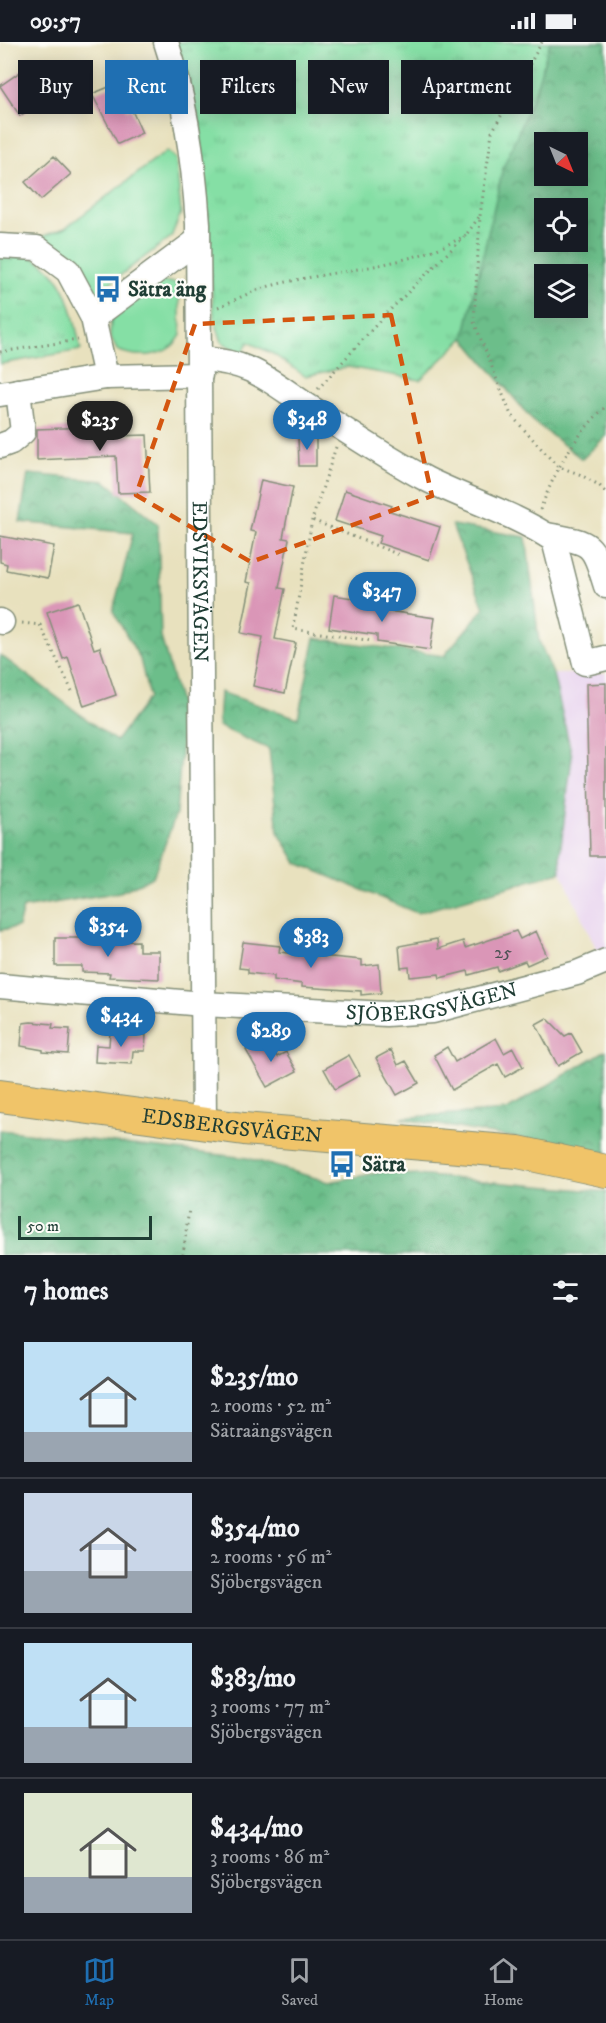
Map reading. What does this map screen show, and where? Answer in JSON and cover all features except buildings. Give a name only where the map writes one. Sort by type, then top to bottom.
[{"type":"main road","name":"EDSBERGSVÄGEN","points":[[0,1096],[204,1124],[518,1152],[606,1171]]},
{"type":"street","name":"EDSVIKSVÄGEN","points":[[166,42],[183,108],[195,171],[198,240],[204,1124]]},
{"type":"street","points":[[95,328],[198,240]]},
{"type":"street","points":[[0,246],[37,248],[68,270],[95,328],[106,377]]},
{"type":"street","points":[[0,446],[11,442],[23,432],[9,392],[106,377],[200,367],[228,361],[246,367],[275,382],[304,404],[426,479],[554,540],[585,663],[605,660],[606,657]]},
{"type":"street","points":[[540,532],[585,542],[592,548],[606,586]]},
{"type":"street","name":"SJÖBERGSVÄGEN","points":[[0,986],[204,1004],[386,1014],[433,1011],[577,973],[606,961]]},
{"type":"path","points":[[542,42],[492,132],[480,216],[474,322],[511,415],[557,466],[579,474],[598,485],[606,493]]},
{"type":"path","points":[[304,404],[385,315],[466,235],[480,216]]},
{"type":"path","points":[[199,326],[210,321],[209,311],[272,285],[361,268],[444,247],[466,235]]},
{"type":"path","points":[[0,352],[95,328]]},
{"type":"path","points":[[540,532],[557,466],[579,432],[606,406]]},
{"type":"path","points":[[342,428],[312,520],[293,629],[373,641]]},
{"type":"path","points":[[312,520],[402,556]]},
{"type":"path","points":[[1,622],[40,624],[72,691]]},
{"type":"path","points":[[183,1255],[189,1209]]},
{"type":"highlighted area","points":[[391,315],[432,496],[251,562],[136,495],[195,324]]},
{"type":"shaded area","points":[[606,673],[606,957],[601,959],[561,872],[560,854],[572,756],[553,674]]},
{"type":"green space","points":[[175,42],[550,42],[533,96],[533,60],[401,60],[401,114],[525,114],[503,168],[464,338],[420,380],[348,367],[305,376],[273,354],[248,342],[242,355],[222,342],[214,318],[200,123],[188,84],[188,60],[181,60]]},
{"type":"green space","points":[[550,42],[606,42],[606,436],[582,459],[534,422],[464,338],[503,168],[525,114],[533,114],[533,96]]},
{"type":"green space","points":[[167,151],[176,159],[181,213],[171,237],[93,296],[74,257],[41,237],[65,228]]},
{"type":"green space","points":[[0,256],[33,258],[55,275],[68,297],[81,350],[0,364]]},
{"type":"green space","points":[[160,281],[178,283],[181,335],[176,343],[161,352],[134,355],[117,350],[110,336],[111,320]]},
{"type":"green space","points":[[28,474],[105,481],[158,524],[161,637],[184,718],[176,814],[153,877],[120,892],[23,908],[18,927],[0,930],[0,655],[116,741],[149,697],[140,659],[113,611],[133,533],[20,522]]},
{"type":"green space","points":[[452,525],[526,537],[539,641],[553,674],[572,756],[560,854],[561,872],[417,913],[297,863],[278,832],[269,749],[218,726],[220,692],[298,718],[315,638],[444,656],[484,608]]},
{"type":"green space","points":[[606,1050],[606,1153],[399,1118],[507,1110]]},
{"type":"green space","points":[[0,1130],[247,1158],[329,1182],[382,1172],[606,1192],[606,1255],[0,1255]]},
{"type":"place","name":"Sätra äng","points":[[108,289]]},
{"type":"place","name":"Sätra","points":[[342,1164]]}]
